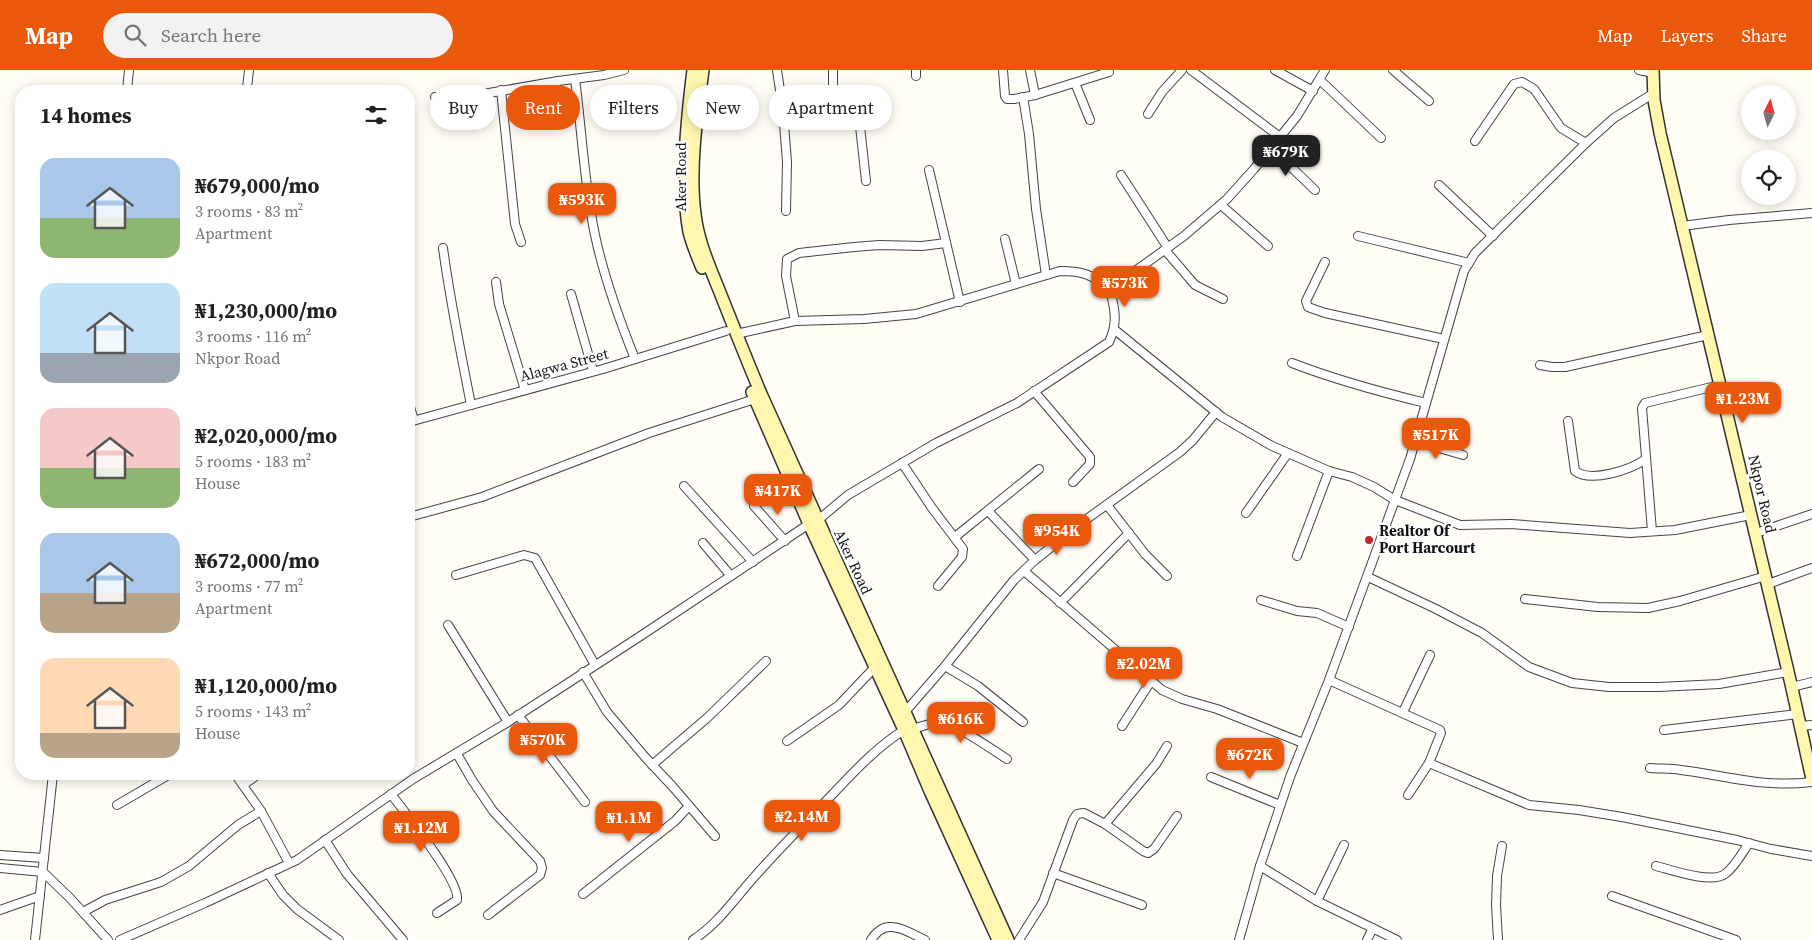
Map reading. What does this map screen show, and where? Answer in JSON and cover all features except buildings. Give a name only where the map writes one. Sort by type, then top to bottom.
[{"type":"street","points":[[128,85],[129,70]]},
{"type":"street","points":[[247,85],[249,70]]},
{"type":"street","points":[[496,91],[604,76],[624,70]]},
{"type":"street","name":"Aker Road","points":[[694,70],[689,106],[686,158],[687,214],[694,249],[875,667],[908,729],[998,940]]},
{"type":"street","name":"Aker Road","points":[[703,70],[693,193],[694,214],[702,246],[755,399],[905,712],[908,729]]},
{"type":"street","points":[[777,70],[783,110],[787,162],[786,211]]},
{"type":"street","points":[[833,70],[833,101],[836,104],[855,104],[858,108],[866,181]]},
{"type":"street","points":[[1003,70],[1005,96],[1007,99],[1034,95],[1109,72]]},
{"type":"street","points":[[1030,70],[1034,95]]},
{"type":"street","points":[[1148,114],[1162,92],[1182,70]]},
{"type":"street","points":[[1191,70],[1280,137]]},
{"type":"street","points":[[1275,70],[1313,91]]},
{"type":"street","points":[[415,779],[508,722],[786,541],[813,523],[848,495],[936,443],[1017,402],[1109,342],[1115,330],[1114,304],[1110,289],[1167,249],[1221,205],[1254,169],[1297,116],[1325,70]]},
{"type":"street","points":[[1393,70],[1429,101]]},
{"type":"street","points":[[1639,70],[1653,71]]},
{"type":"street","name":"Nkpor Road","points":[[1653,71],[1660,133],[1788,672],[1803,722],[1812,781]]},
{"type":"street","points":[[575,79],[595,234],[606,281],[618,318],[635,359]]},
{"type":"street","points":[[1320,80],[1382,138]]},
{"type":"street","points":[[1075,82],[1090,120]]},
{"type":"street","points":[[1475,142],[1514,84],[1522,82],[1534,89],[1561,128],[1586,143]]},
{"type":"street","points":[[501,90],[514,215],[521,242]]},
{"type":"street","points":[[1239,940],[1280,805],[1368,577],[1415,441],[1464,271],[1475,253],[1586,143],[1614,118],[1654,92]]},
{"type":"street","points":[[1023,97],[1046,275]]},
{"type":"street","points":[[1271,148],[1316,190]]},
{"type":"street","points":[[929,170],[960,302]]},
{"type":"street","points":[[1121,175],[1167,249],[1195,286],[1223,300]]},
{"type":"street","points":[[1439,185],[1493,236]]},
{"type":"street","points":[[1221,205],[1268,246]]},
{"type":"street","points":[[1682,226],[1812,213]]},
{"type":"street","points":[[1358,236],[1469,263]]},
{"type":"street","points":[[1005,239],[1016,284]]},
{"type":"street","points":[[795,321],[786,276],[787,260],[799,253],[879,245],[922,246],[946,243]]},
{"type":"street","points":[[443,248],[448,288],[457,326],[471,405]]},
{"type":"street","points":[[1324,262],[1306,301],[1308,307],[1325,313],[1444,339]]},
{"type":"street","name":"Alagwa Street","points":[[415,420],[731,332],[795,321],[864,319],[916,314],[1060,271],[1078,271],[1093,277],[1110,289]]},
{"type":"street","points":[[496,282],[499,304],[525,390]]},
{"type":"street","points":[[572,294],[593,371]]},
{"type":"street","points":[[1115,330],[1216,412],[1272,446],[1329,471],[1352,477],[1395,500],[1460,525],[1511,524],[1603,532],[1652,531],[1675,530],[1752,515]]},
{"type":"street","points":[[1540,364],[1552,367],[1565,367],[1708,335]]},
{"type":"street","points":[[1292,363],[1344,382],[1426,403]]},
{"type":"street","points":[[1652,531],[1641,418],[1644,403],[1720,385]]},
{"type":"street","points":[[1034,391],[1090,457],[1090,464],[1073,482]]},
{"type":"street","points":[[415,515],[482,497],[649,433],[755,399]]},
{"type":"street","points":[[905,712],[945,666],[1008,587],[1035,560],[1084,520],[1180,452],[1193,440],[1216,412]]},
{"type":"street","points":[[1568,421],[1575,471],[1580,475],[1592,476],[1619,472],[1637,466],[1646,459]]},
{"type":"street","points":[[1415,441],[1463,455]]},
{"type":"street","points":[[1246,513],[1288,453]]},
{"type":"street","points":[[902,463],[932,508],[962,547],[963,554],[938,586]]},
{"type":"street","points":[[955,537],[1039,469]]},
{"type":"street","points":[[1297,556],[1329,471]]},
{"type":"street","points":[[684,486],[753,562]]},
{"type":"street","points":[[1107,505],[1145,554],[1167,576]]},
{"type":"street","points":[[754,506],[786,541]]},
{"type":"street","points":[[988,511],[1035,560]]},
{"type":"street","points":[[1756,533],[1812,514]]},
{"type":"street","points":[[1060,603],[1129,533]]},
{"type":"street","points":[[703,543],[731,576]]},
{"type":"street","points":[[456,575],[524,555],[535,558],[595,665]]},
{"type":"street","points":[[1526,598],[1598,607],[1648,608],[1812,568]]},
{"type":"street","points":[[1024,571],[1162,690],[1182,699],[1217,709],[1303,743]]},
{"type":"street","points":[[1368,577],[1482,633],[1529,667],[1572,683],[1609,687],[1719,684],[1788,672]]},
{"type":"street","points":[[1261,600],[1298,611],[1317,613],[1349,627]]},
{"type":"street","points":[[448,625],[508,722]]},
{"type":"street","points":[[1402,712],[1430,654]]},
{"type":"street","points":[[652,765],[707,718],[766,661]]},
{"type":"street","points":[[945,666],[978,686],[1023,722]]},
{"type":"street","points":[[788,741],[839,705],[875,667]]},
{"type":"street","points":[[583,672],[607,712],[715,836]]},
{"type":"street","points":[[1329,680],[1436,727],[1440,731],[1429,763],[1408,795]]},
{"type":"street","points":[[1122,726],[1151,681]]},
{"type":"street","points":[[1792,686],[1812,682]]},
{"type":"street","points":[[518,715],[585,802]]},
{"type":"street","points":[[1664,730],[1803,722]]},
{"type":"street","points":[[693,940],[704,933],[724,914],[748,883],[855,771],[892,737],[908,729],[932,723],[942,723],[960,730],[1007,759]]},
{"type":"street","points":[[1105,824],[1156,764],[1167,746]]},
{"type":"street","points":[[457,754],[493,811],[540,861],[542,868],[540,875],[488,914]]},
{"type":"street","points":[[1429,763],[1528,805],[1596,813],[1812,856]]},
{"type":"street","points":[[1650,768],[1680,769],[1762,783],[1788,785],[1812,781]]},
{"type":"street","name":"Aker Road","points":[[926,772],[1008,940]]},
{"type":"street","points":[[1211,777],[1280,805]]},
{"type":"street","points":[[35,940],[52,780]]},
{"type":"street","points":[[117,805],[160,780]]},
{"type":"street","points":[[240,780],[261,811],[289,863]]},
{"type":"street","points":[[243,785],[250,780]]},
{"type":"street","points":[[120,940],[289,863],[414,780]]},
{"type":"street","points":[[391,794],[426,841],[457,890],[457,900],[437,913]]},
{"type":"street","points":[[583,894],[675,821],[689,806]]},
{"type":"street","points":[[83,912],[105,900],[161,882],[189,866],[238,825],[261,811]]},
{"type":"street","points":[[1019,940],[1043,902],[1073,820],[1077,814],[1084,813],[1105,824],[1148,853],[1154,848],[1177,816]]},
{"type":"street","points":[[325,840],[347,874],[403,940]]},
{"type":"street","points":[[1656,866],[1697,876],[1719,877],[1726,873],[1749,843]]},
{"type":"street","points":[[1317,901],[1344,845]]},
{"type":"street","points":[[1498,940],[1496,895],[1502,846]]},
{"type":"street","points":[[0,855],[44,858]]},
{"type":"street","points":[[1260,866],[1317,901],[1397,940]]},
{"type":"street","points":[[0,868],[43,872],[108,940]]},
{"type":"street","points":[[268,873],[283,895],[297,910],[339,940]]},
{"type":"street","points":[[1053,873],[1142,905]]},
{"type":"street","points":[[0,910],[40,896]]},
{"type":"street","points":[[1612,896],[1736,940]]},
{"type":"street","points":[[871,940],[880,930],[889,926],[925,940]]},
{"type":"street","points":[[1367,940],[1372,928]]},
{"type":"place","name":"Realtor Of Port Harcourt","points":[[1369,540]]}]
